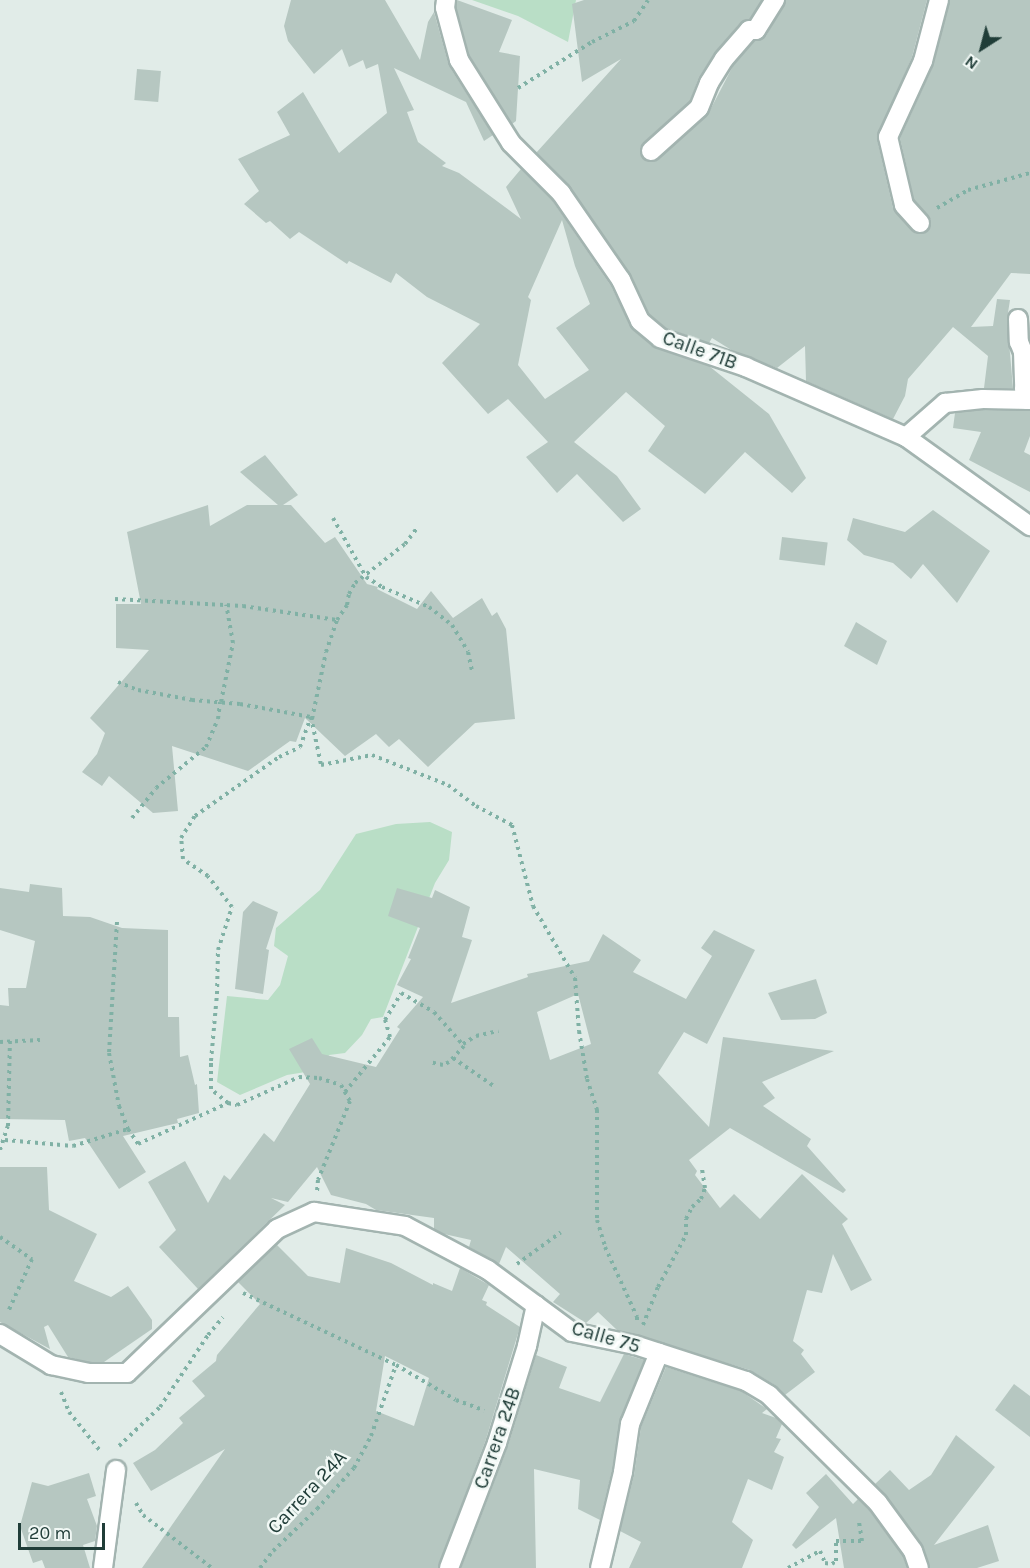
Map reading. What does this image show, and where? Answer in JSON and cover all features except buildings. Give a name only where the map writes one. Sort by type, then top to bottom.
[{"type":"street","name":"Calle 71B","points":[[446,0],[445,8],[459,60],[511,142],[561,193],[621,280],[640,321],[660,338],[746,367],[906,437],[1030,526]]},
{"type":"street","points":[[651,152],[699,108],[709,83],[724,58],[749,30],[756,30],[775,0]]},
{"type":"street","points":[[920,223],[904,205],[888,137],[923,61],[939,0]]},
{"type":"street","points":[[906,437],[945,403],[983,399],[1029,400],[1024,389],[1023,352],[1018,342],[1018,319]]},
{"type":"street","points":[[2,1326],[51,1365],[88,1373],[127,1373],[220,1281],[277,1229],[314,1212]]},
{"type":"street","name":"Calle 75","points":[[314,1212],[405,1226],[488,1270],[572,1332],[637,1346],[746,1381],[769,1395],[878,1503],[914,1551],[919,1568]]},
{"type":"street","name":"Carrera 24B","points":[[449,1568],[497,1443],[527,1346],[536,1305]]},
{"type":"street","points":[[600,1568],[623,1472],[630,1424],[659,1353]]},
{"type":"street","points":[[104,1568],[115,1461]]},
{"type":"path","points":[[518,88],[592,42],[634,21],[648,0]]},
{"type":"path","points":[[920,223],[944,202],[968,190],[1030,173]]},
{"type":"path","points":[[333,518],[366,577],[382,588],[429,607],[452,625],[468,652],[472,671]]},
{"type":"path","points":[[314,1212],[318,1180],[350,1101],[341,1085],[319,1078],[299,1077],[237,1105],[228,1103],[211,1089],[218,950],[232,907],[208,876],[183,859],[181,838],[195,816],[279,757],[300,747],[312,718],[326,652],[337,620],[347,605],[355,583],[366,577],[405,544],[417,528]]},
{"type":"path","points":[[115,598],[226,606],[337,620]]},
{"type":"path","points":[[132,818],[156,788],[206,747],[218,719],[233,644],[226,606]]},
{"type":"path","points":[[118,682],[138,690],[312,718]]},
{"type":"path","points":[[312,718],[321,765],[372,755],[448,784],[484,811],[512,825],[533,906],[576,978],[579,1032],[587,1079],[597,1110],[597,1220],[606,1247],[637,1317],[637,1346]]},
{"type":"path","points":[[117,922],[109,1053],[119,1106],[128,1129],[138,1144],[228,1103]]},
{"type":"path","points":[[345,1092],[390,1037],[385,1020],[401,993],[434,1012],[463,1044]]},
{"type":"path","points":[[430,1062],[443,1065],[453,1058],[463,1044],[476,1036],[498,1031]]},
{"type":"path","points":[[0,1042],[40,1040]]},
{"type":"path","points":[[0,1150],[5,1140],[10,1041]]},
{"type":"path","points":[[453,1058],[495,1087]]},
{"type":"path","points":[[5,1140],[73,1146],[128,1129]]},
{"type":"path","points":[[637,1346],[658,1287],[686,1235],[686,1219],[705,1188],[702,1168]]},
{"type":"path","points":[[513,1288],[518,1261],[561,1232]]},
{"type":"path","points":[[0,1237],[32,1259],[2,1326]]},
{"type":"path","points":[[220,1281],[396,1365],[456,1400],[504,1418]]},
{"type":"path","points":[[236,1302],[243,1293]]},
{"type":"path","points":[[115,1461],[160,1407],[208,1335],[229,1310]]},
{"type":"path","name":"Carrera 24A","points":[[260,1568],[273,1551],[317,1509],[354,1468],[371,1436],[396,1365]]},
{"type":"path","points":[[788,1568],[820,1551],[825,1563],[832,1564],[836,1561],[836,1541],[862,1541],[859,1519]]},
{"type":"green space","points":[[472,0],[576,0],[568,42],[518,16]]},
{"type":"green space","points":[[430,822],[452,832],[449,860],[435,883],[383,1017],[371,1019],[362,1035],[345,1053],[329,1055],[324,1069],[287,1075],[240,1095],[217,1082],[227,996],[268,1000],[280,985],[288,956],[274,946],[276,928],[320,890],[356,834],[396,824]]}]
